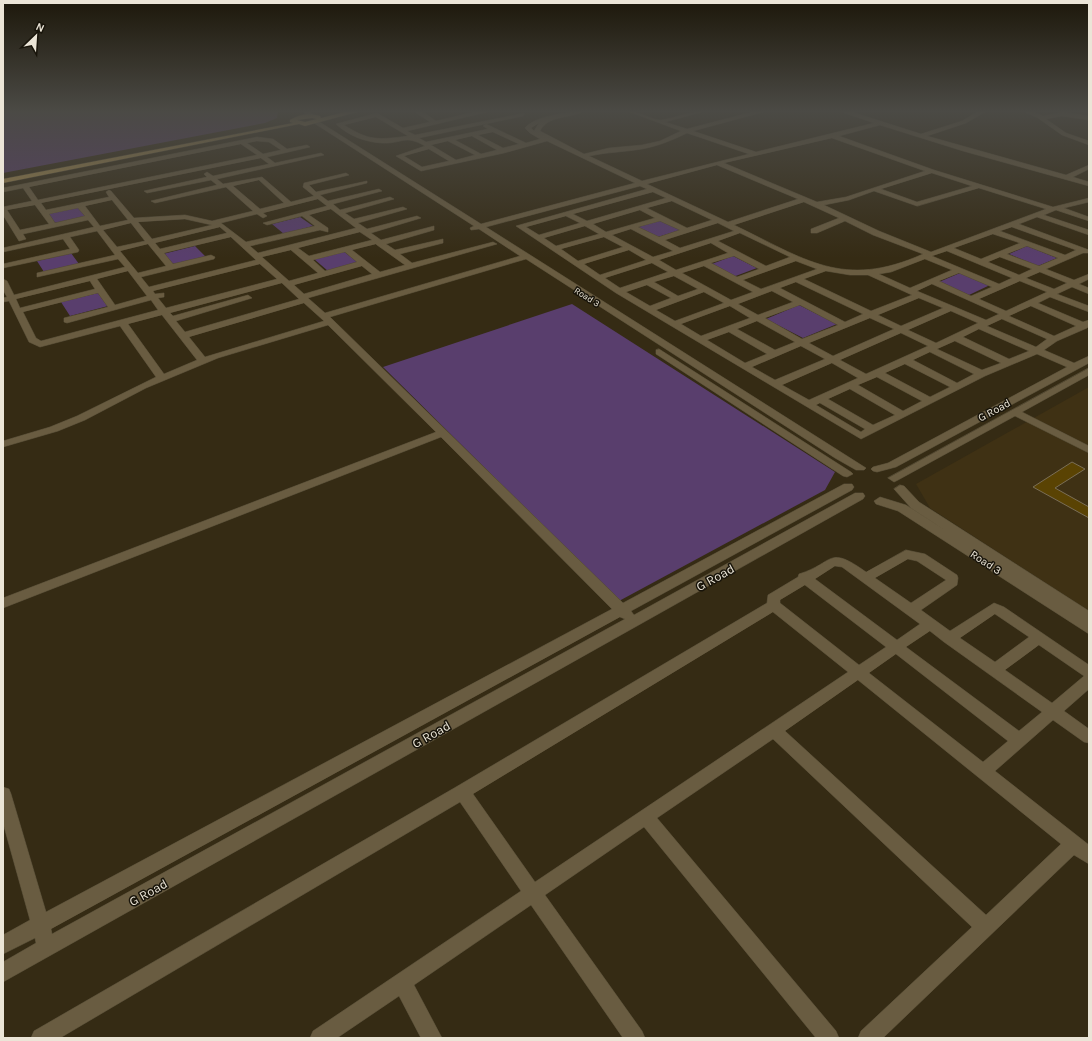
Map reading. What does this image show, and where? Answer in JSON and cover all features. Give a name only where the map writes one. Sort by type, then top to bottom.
[{"type":"main road","points":[[3,176],[86,161]]},
{"type":"main road","points":[[3,180],[100,161]]},
{"type":"street","points":[[3,190],[24,185],[60,188],[90,182],[112,168],[140,165],[154,161]]},
{"type":"street","points":[[25,245],[3,209],[37,202],[60,188],[90,182],[106,188],[137,182],[150,176],[182,173],[202,165],[209,167],[240,161]]},
{"type":"street","points":[[268,161],[274,165]]},
{"type":"street","points":[[146,192],[295,161]]},
{"type":"street","name":"Road 3","points":[[375,161],[522,258],[860,468]]},
{"type":"street","points":[[407,161],[424,169],[461,161]]},
{"type":"street","points":[[591,161],[796,258],[824,269],[857,274],[872,274],[888,270],[1055,208],[1089,200]]},
{"type":"street","points":[[470,225],[639,184],[727,161]]},
{"type":"street","points":[[900,161],[932,172],[1089,219]]},
{"type":"street","points":[[1009,161],[1089,184]]},
{"type":"street","points":[[717,163],[818,204],[845,218],[999,287]]},
{"type":"street","points":[[202,165],[212,178],[225,186],[258,212],[269,222],[267,223],[282,236]]},
{"type":"street","points":[[176,167],[182,173]]},
{"type":"street","points":[[1068,177],[1089,167]]},
{"type":"street","points":[[112,168],[117,173]]},
{"type":"street","points":[[3,250],[134,221],[225,186],[267,176],[256,169]]},
{"type":"street","points":[[818,204],[847,199],[874,189],[932,172]]},
{"type":"street","points":[[346,175],[306,184],[305,186],[412,266]]},
{"type":"street","points":[[123,178],[129,184]]},
{"type":"street","points":[[260,178],[289,204]]},
{"type":"street","points":[[470,225],[631,180]]},
{"type":"street","points":[[137,182],[163,209],[184,217],[219,223],[233,234],[326,319],[634,622]]},
{"type":"street","points":[[40,275],[85,264],[149,242],[365,182]]},
{"type":"street","points":[[24,185],[53,225]]},
{"type":"street","points":[[874,189],[917,204],[978,186]]},
{"type":"street","points":[[106,188],[171,267]]},
{"type":"street","points":[[651,190],[520,226],[619,291],[861,436],[958,388],[982,374],[1036,351],[1054,339],[1086,325]]},
{"type":"street","points":[[269,222],[332,207],[379,191]]},
{"type":"street","points":[[44,213],[114,198]]},
{"type":"street","points":[[332,207],[390,199]]},
{"type":"street","points":[[537,238],[671,199]]},
{"type":"street","points":[[726,225],[805,199]]},
{"type":"street","points":[[80,205],[203,361]]},
{"type":"street","points":[[642,208],[687,231]]},
{"type":"street","points":[[352,222],[403,209]]},
{"type":"street","points":[[303,214],[334,236]]},
{"type":"street","points":[[567,214],[866,378]]},
{"type":"street","points":[[1037,215],[1089,233]]},
{"type":"street","points":[[18,233],[90,217]]},
{"type":"street","points":[[150,294],[263,261],[293,247],[334,236],[418,218]]},
{"type":"street","points":[[554,249],[661,218]]},
{"type":"street","points":[[814,231],[845,218]]},
{"type":"street","points":[[658,240],[717,221]]},
{"type":"street","points":[[1012,224],[1086,251]]},
{"type":"street","name":"Road 3","points":[[470,225],[493,244],[522,258],[851,486],[880,501],[902,508],[1089,629]]},
{"type":"street","points":[[245,245],[321,227]]},
{"type":"street","points":[[632,227],[680,251]]},
{"type":"street","points":[[308,259],[431,228]]},
{"type":"street","points":[[993,231],[1066,258]]},
{"type":"street","points":[[598,278],[740,232]]},
{"type":"street","points":[[159,252],[233,234]]},
{"type":"street","points":[[65,236],[85,264]]},
{"type":"street","points":[[394,253],[440,241]]},
{"type":"street","points":[[712,241],[765,269]]},
{"type":"street","points":[[198,243],[224,270]]},
{"type":"street","points":[[980,262],[1027,243]]},
{"type":"street","points":[[183,336],[412,266],[493,244]]},
{"type":"street","points":[[293,247],[324,274]]},
{"type":"street","points":[[576,264],[629,248]]},
{"type":"street","points":[[946,248],[1020,278],[1089,309]]},
{"type":"street","points":[[346,249],[379,276]]},
{"type":"street","points":[[3,266],[75,250]]},
{"type":"street","points":[[971,299],[1066,258],[1086,251]]},
{"type":"street","points":[[619,291],[735,253]]},
{"type":"street","points":[[1001,254],[1040,269],[1089,291]]},
{"type":"street","points":[[136,276],[211,257]]},
{"type":"street","points":[[3,444],[54,429],[162,378],[203,361],[326,319],[522,258]]},
{"type":"street","points":[[735,280],[796,258]]},
{"type":"street","points":[[31,260],[48,289]]},
{"type":"street","points":[[18,311],[113,308],[150,294],[224,270],[263,261]]},
{"type":"street","points":[[3,283],[7,299],[18,311],[35,343],[47,343],[242,291],[324,274],[363,263]]},
{"type":"street","points":[[704,263],[760,292]]},
{"type":"street","points":[[7,299],[130,268]]},
{"type":"street","points":[[674,324],[824,269]]},
{"type":"street","points":[[909,290],[959,270]]},
{"type":"street","points":[[872,274],[951,308],[1036,351],[1074,367]]},
{"type":"street","points":[[808,404],[1031,304],[1089,276]]},
{"type":"street","points":[[92,278],[113,308]]},
{"type":"street","points":[[797,279],[870,314],[982,374]]},
{"type":"street","points":[[931,281],[1054,339]]},
{"type":"street","points":[[648,282],[678,299]]},
{"type":"street","points":[[773,288],[845,325]]},
{"type":"street","points":[[650,309],[705,289]]},
{"type":"street","points":[[62,310],[100,290]]},
{"type":"street","points":[[242,291],[262,313]]},
{"type":"street","points":[[745,366],[918,295]]},
{"type":"street","points":[[170,320],[248,298]]},
{"type":"street","points":[[702,340],[800,302]]},
{"type":"street","points":[[1031,304],[1086,325]]},
{"type":"street","points":[[775,384],[951,308]]},
{"type":"street","points":[[62,310],[77,335]]},
{"type":"street","points":[[123,323],[162,378]]},
{"type":"street","points":[[730,329],[774,354]]},
{"type":"street","points":[[955,337],[1009,363]]},
{"type":"street","name":"G Road","points":[[877,469],[892,465],[1089,359]]},
{"type":"street","points":[[905,360],[958,388]]},
{"type":"street","name":"G Road","points":[[894,478],[1089,371]]},
{"type":"street","points":[[878,373],[930,401]]},
{"type":"street","points":[[850,385],[903,416]]},
{"type":"street","points":[[821,399],[873,429]]},
{"type":"street","points":[[1015,412],[1089,450]]},
{"type":"street","points":[[3,603],[443,433]]},
{"type":"street","points":[[851,486],[860,468],[877,469],[894,478]]},
{"type":"street","name":"Road 3","points":[[894,478],[900,489],[915,505],[1089,618]]},
{"type":"street","name":"G Road","points":[[3,945],[851,486]]},
{"type":"street","name":"G Road","points":[[3,972],[634,622],[851,486]]},
{"type":"street","points":[[880,501],[894,497],[900,489]]},
{"type":"street","points":[[866,578],[906,554],[921,557],[952,578],[952,582],[911,610]]},
{"type":"street","points":[[1089,737],[846,564],[836,561],[804,577],[773,598],[774,605],[1089,856]]},
{"type":"street","points":[[804,577],[1019,740]]},
{"type":"street","points":[[41,1038],[462,792],[774,605]]},
{"type":"street","points":[[949,638],[994,608],[1089,672]]},
{"type":"street","points":[[320,1038],[930,624]]},
{"type":"street","points":[[995,670],[1039,637]]},
{"type":"street","points":[[983,772],[1089,680]]},
{"type":"street","points":[[774,730],[985,927]]},
{"type":"street","points":[[462,792],[635,1038]]},
{"type":"street","points":[[3,794],[47,948]]},
{"type":"street","points":[[646,817],[829,1038]]},
{"type":"street","points":[[868,1038],[1074,844]]},
{"type":"street","points":[[402,983],[432,1038]]},
{"type":"shaded area","points":[[3,161],[68,161],[3,173]]},
{"type":"shaded area","points":[[79,207],[87,216],[55,223],[48,213]]},
{"type":"shaded area","points":[[300,217],[313,226],[284,234],[272,224]]},
{"type":"shaded area","points":[[661,220],[681,230],[658,237],[638,227]]},
{"type":"shaded area","points":[[195,246],[206,257],[174,265],[163,254]]},
{"type":"shaded area","points":[[1027,246],[1057,258],[1038,266],[1009,254]]},
{"type":"shaded area","points":[[343,251],[358,262],[328,271],[314,259]]},
{"type":"shaded area","points":[[71,253],[79,264],[44,272],[37,261]]},
{"type":"shaded area","points":[[733,256],[757,268],[733,277],[709,265]]},
{"type":"shaded area","points":[[960,273],[990,285],[969,295],[939,282]]},
{"type":"shaded area","points":[[98,293],[108,306],[70,316],[61,302]]},
{"type":"shaded area","points":[[572,304],[835,472],[825,490],[619,601],[383,367]]},
{"type":"shaded area","points":[[799,305],[837,324],[803,338],[766,319]]},
{"type":"shaded area","points":[[1089,387],[1089,611],[930,508],[916,484]]},
{"type":"building","points":[[1072,462],[1085,469],[1055,488],[1089,507],[1089,518],[1033,487]]}]
